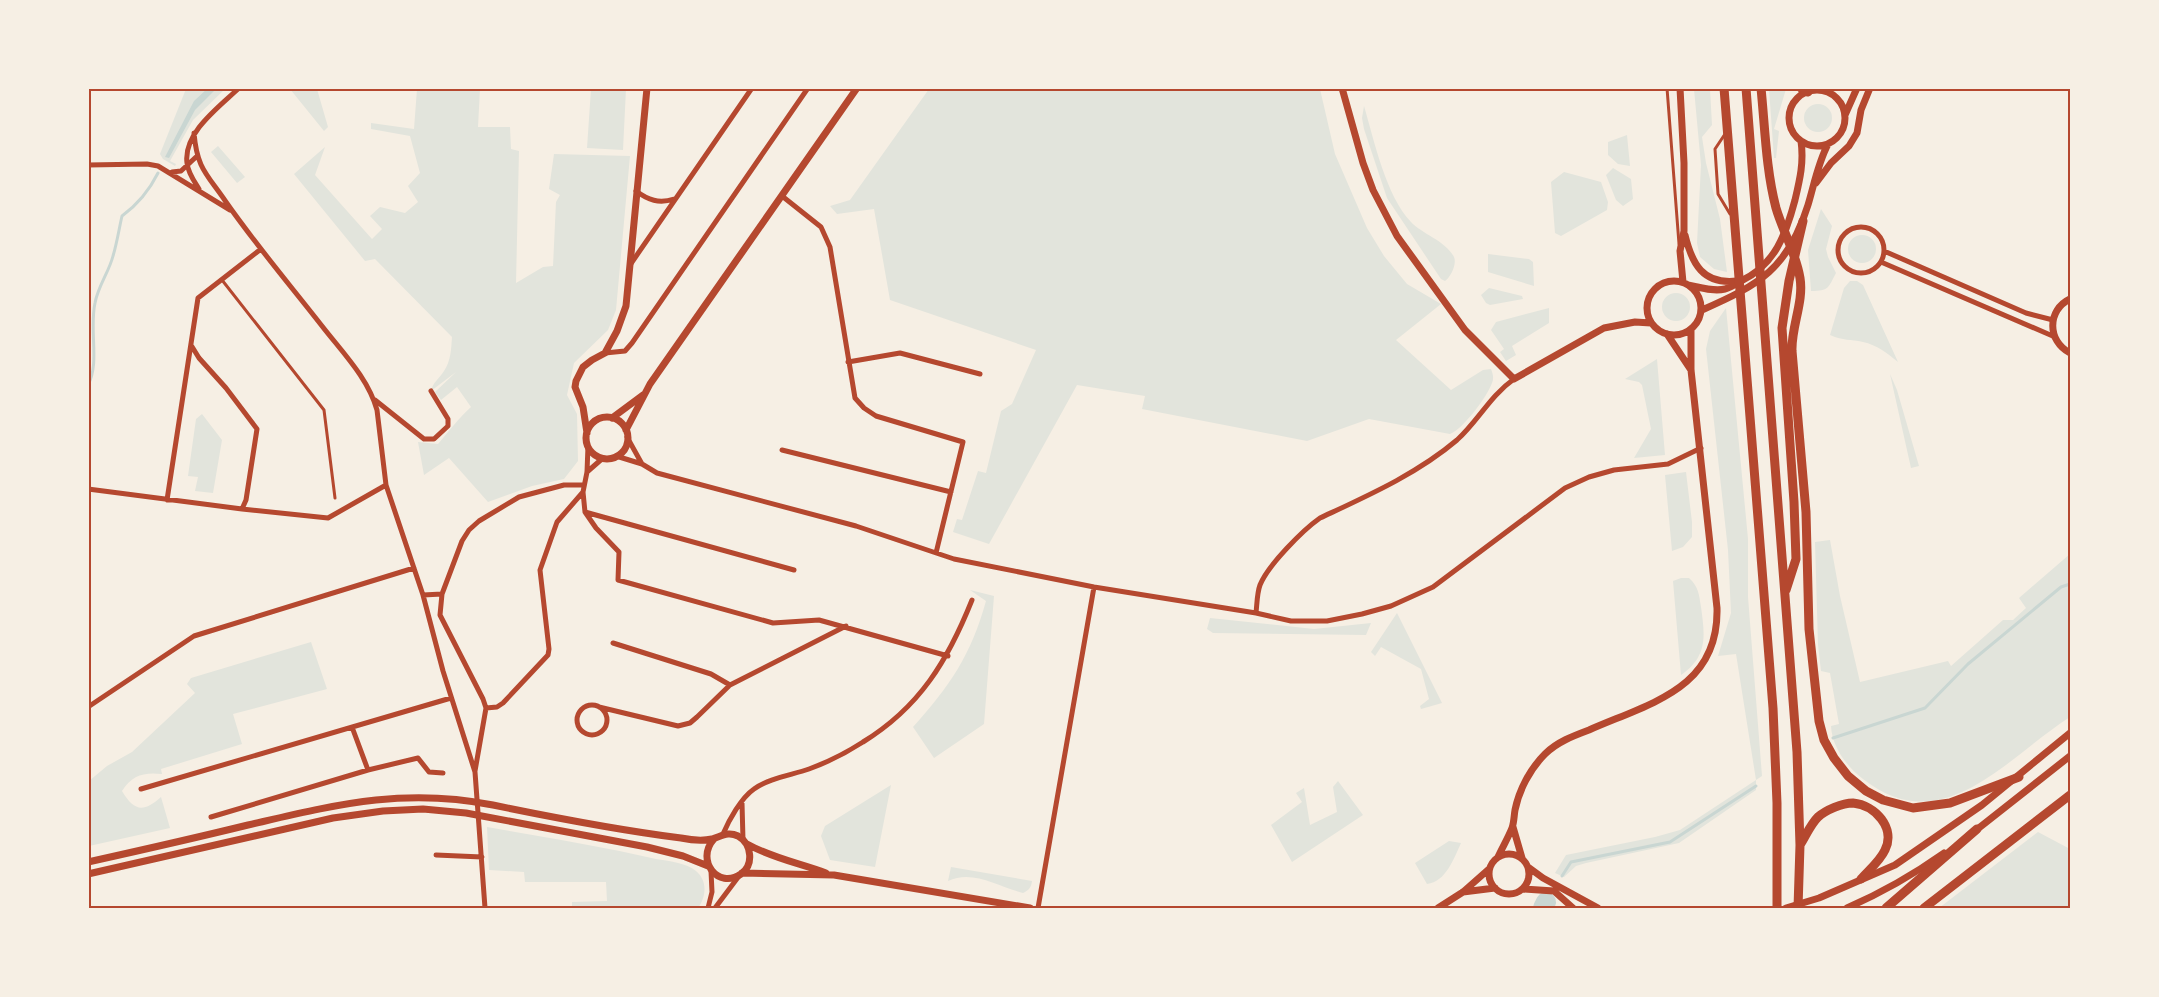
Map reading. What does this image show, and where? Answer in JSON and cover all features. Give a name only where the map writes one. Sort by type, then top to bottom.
[{"type":"highway","points":[[1724,88],[1773,708],[1778,866],[1777,909]]},
{"type":"highway","points":[[1746,88],[1796,733],[1800,845],[1798,909]]},
{"type":"highway","points":[[1761,88],[1774,199],[1800,279],[1800,296],[1793,330],[1792,351],[1806,526],[1809,629],[1819,721],[1824,740],[1839,766],[1857,784],[1883,800],[1902,806],[1924,808],[1950,803],[2019,777]]},
{"type":"highway","points":[[1784,596],[1796,559],[1782,328],[1789,281],[1803,221]]},
{"type":"highway","points":[[1924,909],[2070,795]]},
{"type":"highway","points":[[1800,845],[1819,817],[1836,807],[1852,803],[1870,809],[1885,824],[1888,842],[1885,851],[1861,879]]},
{"type":"highway","points":[[1886,909],[1977,829]]},
{"type":"street","points":[[200,190],[188,166],[194,134],[203,122],[239,88]]},
{"type":"street","points":[[605,353],[617,331],[626,306],[646,88]]},
{"type":"street","points":[[630,266],[753,88]]},
{"type":"street","points":[[808,88],[632,343],[625,351],[605,353],[592,360],[579,374],[575,387],[583,407],[588,446],[587,472],[583,484],[585,512],[596,528],[619,552],[618,580],[773,623],[819,620],[948,656]]},
{"type":"street","points":[[616,456],[624,448],[627,434],[645,394],[857,88]]},
{"type":"street","points":[[1342,88],[1363,163],[1373,190],[1397,237],[1465,330],[1514,379]]},
{"type":"street","points":[[1667,334],[1684,334],[1691,330],[1702,310],[1699,296],[1686,284],[1680,251],[1684,231],[1684,163],[1680,88]]},
{"type":"street","points":[[1702,310],[1758,282],[1774,269],[1786,254],[1803,221],[1821,157],[1828,144],[1843,129],[1845,115],[1857,88]]},
{"type":"street","points":[[1813,187],[1831,163],[1850,146],[1857,133],[1861,110],[1870,88]]},
{"type":"street","points":[[1691,370],[1667,334],[1651,323],[1647,303],[1655,289],[1668,281],[1711,290],[1745,279],[1768,262],[1782,241],[1789,224],[1802,171],[1801,141],[1791,127],[1791,110],[1794,102],[1805,90],[1828,90],[1838,100],[1845,115]]},
{"type":"street","points":[[194,134],[196,157],[202,169],[261,249],[358,372],[374,399],[424,438],[434,439],[448,426],[448,419],[431,392]]},
{"type":"street","points":[[1801,141],[1814,146],[1828,144]]},
{"type":"street","points":[[170,172],[181,171],[196,157]]},
{"type":"street","points":[[88,165],[147,164],[158,166],[233,212]]},
{"type":"street","points":[[636,191],[654,201],[675,199]]},
{"type":"street","points":[[782,196],[822,227],[830,247],[855,398],[876,416],[963,442],[936,552]]},
{"type":"street","points":[[1865,227],[1881,238],[1884,251],[1881,262],[1869,272],[1854,272],[1842,263],[1838,244],[1845,232],[1851,228],[1865,227]]},
{"type":"street","points":[[1684,231],[1690,254],[1698,269],[1724,286]]},
{"type":"street","points":[[166,500],[198,298],[261,249]]},
{"type":"street","points":[[1884,251],[2026,313],[2053,320]]},
{"type":"street","points":[[1881,262],[2055,337]]},
{"type":"street","points":[[2070,298],[2061,305],[2053,320],[2055,337],[2070,353]]},
{"type":"street","points":[[1256,613],[1259,586],[1289,545],[1309,526],[1320,518],[1407,475],[1437,455],[1467,430],[1493,396],[1514,379],[1604,328],[1635,322],[1651,323]]},
{"type":"street","points":[[1438,909],[1463,892],[1489,869],[1498,857],[1513,826],[1522,788],[1532,770],[1546,753],[1565,740],[1679,689],[1696,674],[1712,650],[1716,634],[1717,608],[1691,370],[1691,330]]},
{"type":"street","points":[[191,345],[257,429],[246,500],[242,509]]},
{"type":"street","points":[[848,362],[900,353],[980,374]]},
{"type":"street","points":[[612,418],[645,394]]},
{"type":"street","points":[[374,399],[386,485],[423,595],[475,772],[485,909]]},
{"type":"street","points":[[583,407],[600,418],[612,418],[618,421],[642,464]]},
{"type":"street","points":[[587,433],[594,422],[600,418]]},
{"type":"street","points":[[588,446],[592,452],[603,458]]},
{"type":"street","points":[[587,472],[603,458],[616,456],[642,464],[657,473],[856,526],[982,565],[1291,621],[1327,621],[1391,606],[1433,587],[1564,488],[1589,477],[1614,470],[1668,464],[1701,448]]},
{"type":"street","points":[[782,450],[951,492]]},
{"type":"street","points":[[475,772],[486,708],[442,622],[440,615],[442,594],[462,541],[479,521],[527,493],[564,485],[583,484]]},
{"type":"street","points":[[88,489],[327,518],[386,485]]},
{"type":"street","points":[[486,708],[497,707],[503,703],[548,655],[540,570],[557,522],[583,492]]},
{"type":"street","points":[[585,512],[794,570]]},
{"type":"street","points":[[88,707],[194,636],[414,568]]},
{"type":"street","points":[[1038,909],[1094,587]]},
{"type":"street","points":[[423,595],[442,594]]},
{"type":"street","points":[[723,834],[727,824],[752,790],[813,767],[847,751],[872,736],[915,699],[948,656],[972,600]]},
{"type":"street","points":[[599,707],[606,715],[604,728],[592,735],[583,732],[577,725],[579,712],[586,706],[599,707],[678,726],[684,725],[690,723],[704,711],[729,685],[846,626]]},
{"type":"street","points":[[613,644],[711,674],[729,685]]},
{"type":"street","points":[[141,789],[452,698]]},
{"type":"street","points":[[352,727],[369,770]]},
{"type":"street","points":[[1786,909],[1819,898],[1895,865],[2019,777],[2070,734]]},
{"type":"street","points":[[1847,909],[1920,870],[1977,829],[2070,756]]},
{"type":"street","points":[[211,817],[369,770],[418,758],[429,772],[443,772]]},
{"type":"street","points":[[88,862],[330,806],[382,799],[436,797],[468,800],[635,832],[687,839],[714,839]]},
{"type":"street","points":[[715,909],[749,863],[742,803]]},
{"type":"street","points":[[88,874],[333,818],[401,809],[435,809],[647,847],[683,856],[710,868],[724,878],[740,874],[834,875]]},
{"type":"street","points":[[1513,826],[1522,858],[1528,867],[1598,909]]},
{"type":"street","points":[[708,909],[712,892],[706,851],[714,839],[723,834],[734,834],[775,857],[834,875],[1030,909]]},
{"type":"street","points":[[1498,857],[1506,854],[1522,858]]},
{"type":"street","points":[[436,855],[482,857]]},
{"type":"street","points":[[1463,892],[1495,888],[1509,894],[1516,893],[1528,883],[1528,867]]},
{"type":"street","points":[[1489,869],[1489,879],[1495,888]]},
{"type":"street","points":[[1523,889],[1554,891],[1573,909]]},
{"type":"lane","points":[[1667,88],[1680,251]]},
{"type":"lane","points":[[1727,130],[1715,148],[1718,194],[1734,220]]},
{"type":"lane","points":[[222,280],[324,410],[336,498]]},
{"type":"shaded area","points":[[186,89],[225,89],[193,120],[170,161],[176,164],[175,166],[163,159],[160,154]]},
{"type":"shaded area","points":[[207,89],[216,89],[195,110],[169,158],[165,157],[194,101]]},
{"type":"shaded area","points":[[290,89],[317,89],[328,127],[324,131]]},
{"type":"shaded area","points":[[417,89],[480,89],[478,127],[510,127],[511,149],[519,151],[516,283],[543,267],[553,266],[556,202],[560,195],[549,189],[554,154],[630,156],[616,310],[608,330],[574,363],[567,395],[577,414],[578,461],[564,479],[532,486],[488,502],[449,458],[424,475],[418,442],[438,444],[471,407],[457,387],[441,400],[435,392],[456,372],[431,391],[448,363],[452,337],[375,259],[365,261],[294,174],[325,147],[315,175],[372,239],[382,229],[370,216],[380,207],[405,213],[418,202],[408,186],[420,173],[410,136],[371,129],[371,123],[414,129]]},
{"type":"shaded area","points":[[591,89],[626,89],[623,150],[587,148]]},
{"type":"shaded area","points":[[929,89],[1320,89],[1335,154],[1367,228],[1384,256],[1407,284],[1441,304],[1396,340],[1451,390],[1483,370],[1491,369],[1493,380],[1489,389],[1468,419],[1450,434],[1369,419],[1307,441],[1142,409],[1145,396],[1077,385],[989,544],[953,532],[957,519],[962,520],[978,471],[986,473],[1001,411],[1012,404],[1036,350],[890,300],[874,209],[837,214],[830,206],[850,200]]},
{"type":"shaded area","points":[[1694,89],[1710,89],[1712,125],[1702,137],[1720,219],[1727,272],[1714,269],[1700,257],[1697,243],[1701,165]]},
{"type":"shaded area","points":[[1769,89],[1786,89],[1774,129],[1779,131],[1776,158],[1774,158]]},
{"type":"shaded area","points":[[1818,104],[1828,108],[1832,118],[1828,128],[1818,132],[1808,128],[1804,118],[1808,108]]},
{"type":"shaded area","points":[[1364,106],[1382,167],[1402,211],[1411,222],[1445,246],[1454,257],[1453,270],[1445,281],[1441,279],[1387,198],[1364,129],[1362,118]]},
{"type":"shaded area","points":[[1627,135],[1630,166],[1618,164],[1608,155],[1608,142]]},
{"type":"shaded area","points":[[218,146],[245,177],[237,183],[211,152]]},
{"type":"shaded area","points":[[1613,168],[1631,179],[1633,199],[1623,206],[1616,200],[1606,175]]},
{"type":"shaded area","points":[[1564,172],[1601,182],[1608,202],[1607,210],[1561,236],[1555,233],[1551,182]]},
{"type":"shaded area","points":[[1821,209],[1832,226],[1826,249],[1836,273],[1827,288],[1811,291],[1808,250]]},
{"type":"shaded area","points":[[1862,235],[1872,239],[1876,249],[1872,259],[1862,263],[1852,259],[1848,249],[1852,239]]},
{"type":"shaded area","points":[[1488,254],[1529,259],[1533,262],[1534,286],[1488,272]]},
{"type":"shaded area","points":[[1850,281],[1857,281],[1863,285],[1898,362],[1873,345],[1830,335],[1844,288]]},
{"type":"shaded area","points":[[1489,288],[1522,296],[1523,299],[1490,305],[1481,295]]},
{"type":"shaded area","points":[[1676,293],[1686,297],[1690,307],[1686,317],[1676,321],[1666,317],[1662,307],[1666,297]]},
{"type":"shaded area","points":[[1549,308],[1549,323],[1512,346],[1516,355],[1506,361],[1500,352],[1504,349],[1491,330],[1496,322]]},
{"type":"shaded area","points":[[1726,308],[1748,539],[1748,597],[1762,776],[1756,780],[1736,654],[1718,656],[1731,613],[1728,550],[1706,349],[1710,331]]},
{"type":"shaded area","points":[[1657,359],[1665,455],[1634,458],[1651,429],[1642,385],[1639,382],[1625,379]]},
{"type":"shaded area","points":[[1890,374],[1897,390],[1919,466],[1911,468]]},
{"type":"shaded area","points":[[202,414],[222,440],[213,493],[195,491],[198,477],[188,476],[196,419]]},
{"type":"shaded area","points":[[1686,472],[1692,537],[1683,547],[1672,551],[1665,475]]},
{"type":"shaded area","points":[[1830,540],[1860,682],[1948,661],[1951,666],[2003,620],[2013,620],[2026,608],[2019,598],[2070,554],[2070,717],[1998,771],[1973,787],[1947,798],[1920,802],[1892,796],[1863,779],[1851,769],[1837,749],[1831,726],[1839,724],[1830,673],[1821,671],[1815,542]]},
{"type":"shaded area","points":[[1689,578],[1698,591],[1704,636],[1703,645],[1696,660],[1681,675],[1673,581]]},
{"type":"shaded area","points":[[970,590],[994,596],[984,724],[934,758],[913,727],[938,698],[958,669],[973,638],[986,601]]},
{"type":"shaded area","points":[[1397,613],[1442,703],[1421,709],[1420,706],[1429,699],[1421,669],[1381,647],[1375,656],[1371,652]]},
{"type":"shaded area","points":[[1210,618],[1314,629],[1371,623],[1366,635],[1213,633],[1207,629]]},
{"type":"shaded area","points":[[311,642],[327,689],[233,714],[242,744],[161,769],[162,774],[144,774],[134,778],[122,791],[126,798],[139,808],[149,806],[161,797],[170,828],[89,846],[89,781],[107,766],[132,752],[195,693],[187,684],[191,678]]},
{"type":"shaded area","points":[[1756,780],[1756,790],[1679,843],[1586,863],[1576,866],[1564,877],[1555,873],[1566,855],[1680,830]]},
{"type":"shaded area","points":[[1338,781],[1363,815],[1292,862],[1271,825],[1302,802],[1296,793],[1304,788],[1310,825],[1337,812],[1333,787]]},
{"type":"shaded area","points":[[891,785],[875,867],[830,860],[821,836],[825,826]]},
{"type":"shaded area","points":[[487,827],[683,864],[700,875],[704,884],[703,899],[698,908],[572,908],[572,902],[607,901],[606,882],[525,882],[524,872],[489,870]]},
{"type":"shaded area","points":[[2038,832],[2070,849],[2070,908],[1939,908]]},
{"type":"shaded area","points":[[1449,841],[1461,843],[1452,862],[1439,879],[1427,884],[1415,863]]},
{"type":"shaded area","points":[[951,867],[1032,881],[1032,883],[1023,893],[976,878],[957,878],[948,881]]},
{"type":"waterway","points":[[88,385],[94,357],[93,313],[95,303],[116,246],[122,216],[143,196],[158,173]]},
{"type":"waterway","points":[[1833,738],[1925,708],[1968,664],[2061,587],[2070,584]]},
{"type":"waterway","points":[[1562,876],[1571,862],[1670,842],[1756,786]]},
{"type":"waterway","points":[[1543,908],[1546,902]]}]
